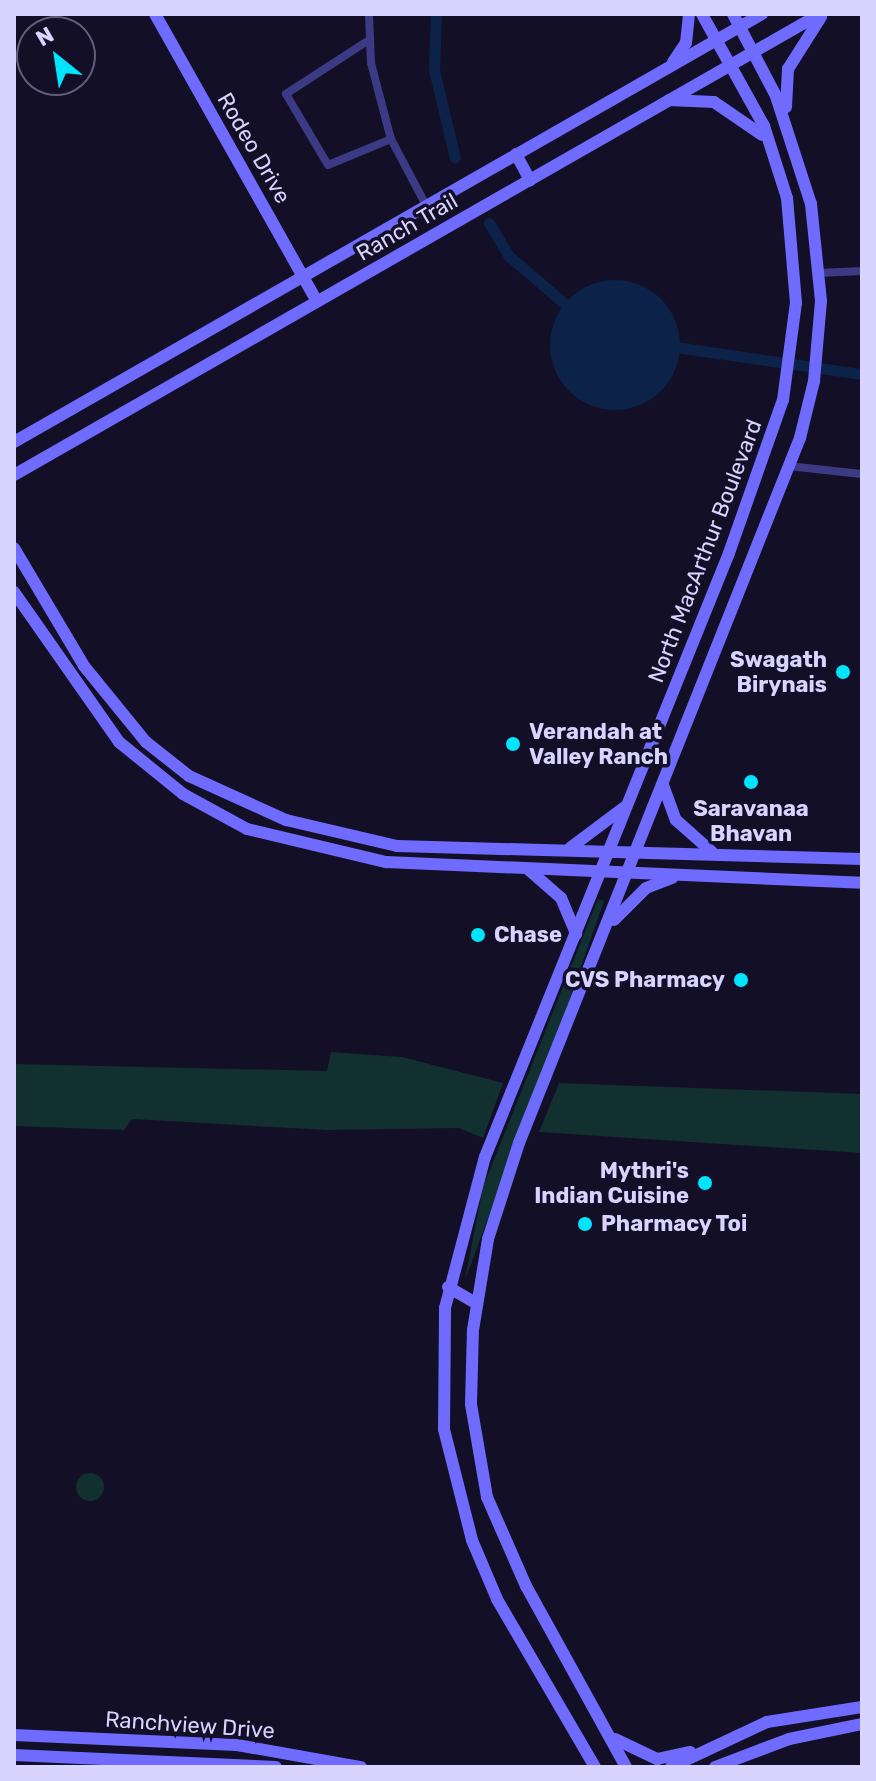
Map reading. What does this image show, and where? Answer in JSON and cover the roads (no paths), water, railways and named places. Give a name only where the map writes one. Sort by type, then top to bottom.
[{"type":"main road","name":"Rodeo Drive","points":[[155,14],[317,302]]},
{"type":"main road","points":[[656,76],[686,43],[689,14]]},
{"type":"main road","name":"North MacArthur Boulevard","points":[[595,1767],[497,1599],[472,1540],[444,1429],[445,1308],[448,1287],[485,1157],[604,872],[783,400],[794,333],[792,232],[770,144],[702,14]]},
{"type":"main road","name":"North MacArthur Boulevard","points":[[626,1767],[526,1586],[487,1497],[471,1404],[476,1303],[508,1174],[630,873],[808,408],[821,334],[819,273],[793,138],[754,50],[733,14]]},
{"type":"main road","name":"Ranch Trail","points":[[14,442],[762,14]]},
{"type":"main road","name":"Ranch Trail","points":[[19,472],[754,50],[822,14]]},
{"type":"main road","points":[[793,138],[788,69],[822,14]]},
{"type":"main road","points":[[669,100],[733,109],[770,144]]},
{"type":"main road","points":[[516,154],[530,180]]},
{"type":"main road","points":[[14,486],[19,472]]},
{"type":"main road","points":[[14,548],[119,712],[189,776],[326,831],[397,846],[639,848],[860,859],[859,883],[386,862],[320,850],[247,829],[200,805],[104,725],[14,592]]},
{"type":"main road","points":[[705,610],[727,621]]},
{"type":"main road","points":[[104,725],[119,712]]},
{"type":"main road","points":[[663,785],[676,820],[712,852]]},
{"type":"main road","points":[[570,848],[631,801]]},
{"type":"main road","points":[[320,850],[326,831]]},
{"type":"main road","points":[[526,868],[561,898],[576,934]]},
{"type":"main road","points":[[609,925],[646,888],[679,876]]},
{"type":"main road","points":[[448,1287],[476,1303]]},
{"type":"main road","points":[[445,1308],[476,1303]]},
{"type":"main road","points":[[671,1767],[767,1722],[862,1707]]},
{"type":"main road","points":[[715,1767],[778,1742],[862,1724]]},
{"type":"main road","points":[[608,1733],[633,1753],[657,1759],[705,1749]]},
{"type":"main road","name":"Ranchview Drive","points":[[14,1735],[237,1745],[361,1767]]},
{"type":"main road","points":[[235,1764],[237,1745]]},
{"type":"main road","points":[[584,1747],[587,1767]]},
{"type":"main road","points":[[254,1765],[257,1748]]},
{"type":"main road","name":"Ranchview Drive","points":[[14,1755],[276,1767]]},
{"type":"street","points":[[369,14],[369,40],[391,139],[426,205]]},
{"type":"street","points":[[369,40],[286,94],[328,165],[391,139]]},
{"type":"street","points":[[819,273],[862,271]]},
{"type":"street","points":[[788,466],[862,474]]},
{"type":"water","points":[[615,280],[640,285],[661,299],[675,320],[680,345],[675,370],[661,391],[640,405],[615,410],[590,405],[569,391],[555,370],[550,345],[555,320],[569,299],[590,285]]},
{"type":"waterway","points":[[436,14],[434,70],[455,158]]},
{"type":"waterway","points":[[489,223],[509,256],[573,311]]},
{"type":"waterway","points":[[669,346],[862,374]]},
{"type":"place","name":"Swagath Birynais","points":[[843,672]]},
{"type":"place","name":"Verandah at Valley Ranch","points":[[513,744]]},
{"type":"place","name":"Saravanaa Bhavan","points":[[751,782]]},
{"type":"place","name":"Chase","points":[[478,935]]},
{"type":"place","name":"CVS Pharmacy","points":[[741,980]]},
{"type":"place","name":"Mythri's Indian Cuisine","points":[[705,1183]]},
{"type":"place","name":"Pharmacy Toi","points":[[585,1224]]}]
